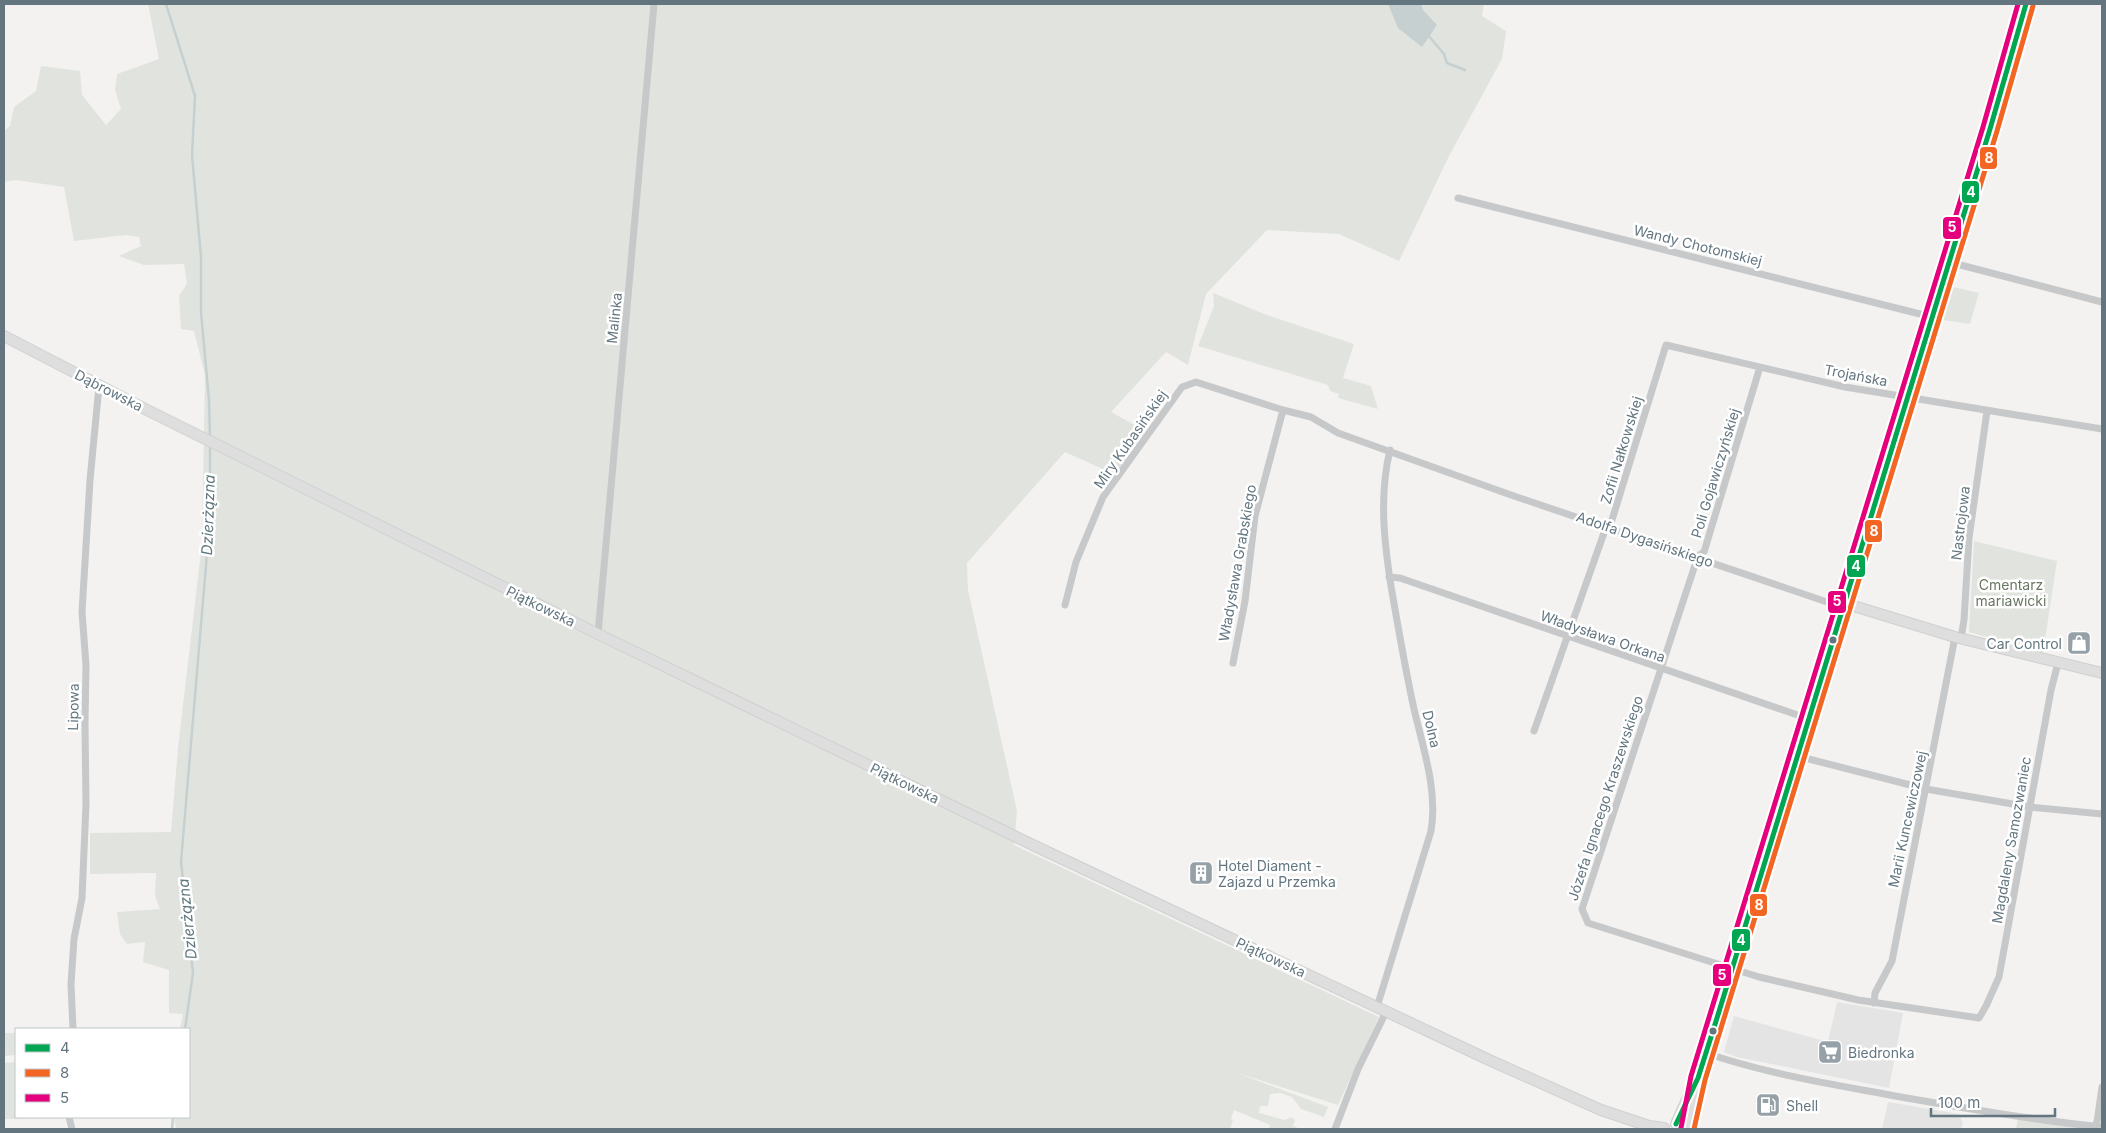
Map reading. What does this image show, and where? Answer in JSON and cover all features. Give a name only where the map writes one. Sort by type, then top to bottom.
[{"type":"main road","points":[[1676,1124],[1687,1129],[1698,1078],[2002,90],[2026,4]]},
{"type":"main road","name":"Dąbrowska","points":[[4,336],[214,444]]},
{"type":"main road","name":"Piątkowska","points":[[214,444],[598,634],[1046,852],[1601,1110],[1636,1129]]},
{"type":"main road","name":"Adolfa Dygasińskiego","points":[[1844,605],[1857,607],[1958,638],[2102,673]]},
{"type":"main road","points":[[1664,1129],[1676,1124],[1698,1078]]},
{"type":"main road","name":"Piątkowska","points":[[1601,1110],[1664,1129]]},
{"type":"street","name":"Malinka","points":[[598,634],[654,4]]},
{"type":"street","name":"Wandy Chotomskiej","points":[[1458,198],[1932,317]]},
{"type":"street","points":[[1949,262],[2102,302]]},
{"type":"street","name":"Trojańska","points":[[1666,345],[1845,387],[2102,429]]},
{"type":"street","name":"Zofii Nałkowskiej","points":[[1534,731],[1607,526],[1612,520],[1666,345]]},
{"type":"street","name":"Poli Gojawiczyńskiej","points":[[1660,668],[1698,556],[1704,552],[1760,366]]},
{"type":"street","name":"Adolfa Dygasińskiego","points":[[1196,382],[1283,410],[1312,417],[1338,433],[1512,495],[1698,556],[1830,602],[1844,605]]},
{"type":"street","name":"Miry Kubasińskiej","points":[[1065,605],[1076,562],[1103,497],[1182,387],[1196,382]]},
{"type":"street","name":"Lipowa","points":[[73,1028],[71,984],[74,939],[82,898],[86,804],[86,665],[82,612],[90,480],[99,386]]},
{"type":"street","name":"Władysława Grabskiego","points":[[1233,663],[1245,601],[1255,516],[1283,410]]},
{"type":"street","name":"Nastrojowa","points":[[1958,638],[1964,620],[1969,538],[1987,411]]},
{"type":"street","name":"Dolna","points":[[1335,1129],[1382,1009],[1434,815],[1428,770],[1401,654],[1389,576],[1383,503],[1384,474],[1390,450]]},
{"type":"street","name":"Władysława Orkana","points":[[1389,576],[1400,578],[1809,719]]},
{"type":"street","name":"Marii Kuncewiczowej","points":[[1874,1003],[1875,992],[1892,961],[1958,638]]},
{"type":"street","name":"Magdaleny Samozwaniec","points":[[1979,1018],[1999,976],[2051,690],[2058,663]]},
{"type":"street","name":"Józefa Ignacego Kraszewskiego","points":[[1660,668],[1582,909],[1588,923],[1760,977],[1874,1003],[1979,1018]]},
{"type":"street","points":[[1797,756],[1926,789],[2030,807],[2102,814]]},
{"type":"street","points":[[1706,1053],[1756,1069],[1817,1082],[1968,1110],[2098,1128],[2102,1087]]},
{"type":"shaded area","points":[[1388,4],[1421,4],[1423,10],[1437,25],[1422,47],[1398,28]]},
{"type":"shaded area","points":[[1837,1002],[1903,1013],[1889,1088],[1737,1057],[1724,1052],[1734,1016],[1828,1042]]},
{"type":"shaded area","points":[[1888,1102],[1959,1114],[1963,1123],[1961,1129],[1882,1129]]},
{"type":"green space","points":[[148,4],[1484,4],[1482,16],[1506,31],[1502,59],[1449,156],[1399,261],[1339,234],[1267,230],[1206,294],[1188,365],[1166,352],[1111,412],[1144,430],[1116,475],[1065,452],[967,563],[968,590],[1017,811],[1014,845],[1379,1017],[1338,1105],[1237,1073],[1328,1107],[1324,1117],[1301,1109],[1292,1097],[1280,1093],[1270,1094],[1268,1106],[1260,1106],[1259,1113],[1285,1120],[1291,1117],[1295,1120],[1293,1126],[1301,1129],[1269,1129],[1270,1125],[1234,1110],[1230,1129],[176,1129],[174,1118],[190,1118],[190,1028],[180,1028],[183,1014],[169,1013],[169,970],[143,962],[145,942],[127,944],[120,934],[117,912],[160,909],[155,896],[156,873],[90,874],[90,833],[171,832],[178,748],[202,543],[205,375],[194,331],[181,329],[179,296],[187,284],[184,264],[144,265],[119,256],[141,246],[139,237],[126,235],[74,241],[64,187],[16,180],[4,182],[4,131],[10,126],[14,107],[36,91],[41,66],[80,71],[82,95],[106,125],[121,109],[115,90],[117,74],[159,59]]},
{"type":"green space","points":[[1953,287],[1979,293],[1970,324],[1943,320]]},
{"type":"green space","points":[[1213,293],[1267,315],[1354,344],[1343,378],[1371,386],[1378,409],[1338,398],[1339,394],[1330,391],[1328,385],[1198,346],[1214,306]]},
{"type":"green space","name":"Cmentarz mariawicki","points":[[1974,541],[2057,561],[2043,653],[1969,632]]},
{"type":"green space","points":[[4,1033],[15,1033],[15,1055],[4,1056]]},
{"type":"green space","points":[[15,1062],[15,1118],[65,1118],[4,1119],[4,1063]]},
{"type":"green space","points":[[2018,1119],[2088,1128],[2089,1129],[2016,1129]]},
{"type":"waterway","name":"Dzierżązna","points":[[166,4],[195,96],[192,155],[201,257],[201,312],[209,400],[210,438]]},
{"type":"waterway","name":"Malinka","points":[[1428,35],[1444,54],[1447,63],[1465,70]]},
{"type":"waterway","name":"Dzierżązna","points":[[185,1028],[193,973],[181,862],[210,518],[210,443]]},
{"type":"waterway","name":"Dzierżązna","points":[[172,1129],[173,1118]]},
{"type":"transit line","name":"5","points":[[1681,1128],[1691,1076],[1983,127],[2018,4]]},
{"type":"transit line","name":"4","points":[[1676,1124],[1698,1078],[1717,1018],[1990,129],[2026,4]]},
{"type":"transit line","name":"8","points":[[1694,1129],[1705,1080],[1997,131],[2033,6]]},
{"type":"place","name":"Car Control","points":[[2079,643]]},
{"type":"place","name":"Hotel Diament - Zajazd u Przemka","points":[[1201,873]]},
{"type":"place","name":"Biedronka","points":[[1830,1052]]},
{"type":"place","name":"Shell","points":[[1768,1105]]}]
